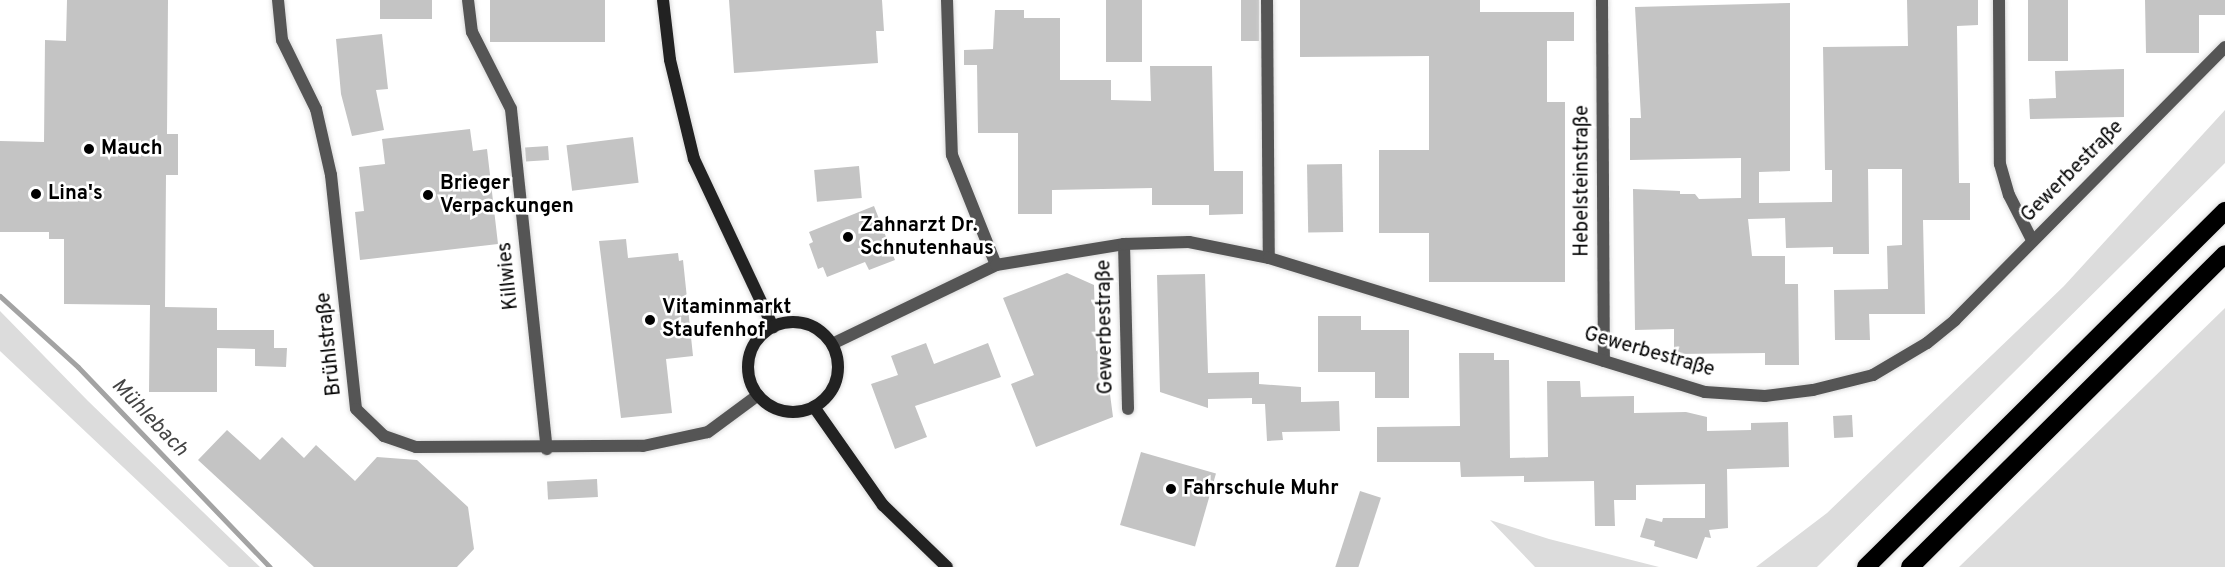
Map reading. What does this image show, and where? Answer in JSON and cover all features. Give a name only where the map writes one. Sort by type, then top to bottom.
[{"type":"highway","points":[[1866,567],[2225,211]]},
{"type":"highway","points":[[1910,567],[2225,254]]},
{"type":"main road","points":[[663,0],[670,60],[694,159],[773,327]]},
{"type":"main road","points":[[804,323],[818,330],[832,344],[838,369],[835,384],[814,407],[784,411],[758,395],[751,384],[749,357],[754,345],[773,327],[804,323]]},
{"type":"main road","points":[[814,407],[883,506],[947,567]]},
{"type":"street","name":"Brühlstraße","points":[[278,0],[282,40],[316,109],[331,175],[356,409],[384,436],[416,447],[547,449],[643,446],[708,432],[758,395]]},
{"type":"street","name":"Killwies","points":[[468,0],[472,32],[511,109],[547,449]]},
{"type":"street","points":[[947,0],[952,154],[996,266]]},
{"type":"street","points":[[1267,0],[1269,258]]},
{"type":"street","name":"Hebelsteinstraße","points":[[1602,0],[1604,361]]},
{"type":"street","points":[[1999,0],[2000,164],[2009,195],[2032,240]]},
{"type":"street","name":"Gewerbestraße","points":[[832,344],[996,266],[1124,244],[1189,242],[1269,258],[1706,392],[1765,396],[1813,390],[1873,375],[1936,336],[2225,47]]},
{"type":"street","name":"Gewerbestraße","points":[[1124,244],[1128,409]]},
{"type":"shaded area","points":[[2225,110],[2225,163],[1817,567],[1756,567],[1827,513],[2064,286]]},
{"type":"shaded area","points":[[2225,308],[2225,567],[1959,567]]},
{"type":"shaded area","points":[[0,311],[88,401],[260,567],[229,567],[0,351]]},
{"type":"shaded area","points":[[1490,520],[1549,539],[1659,567],[1535,567]]},
{"type":"building","name":"Mauch","points":[[67,0],[168,0],[167,134],[178,134],[178,175],[166,175],[165,307],[217,308],[217,330],[274,330],[274,348],[287,348],[286,367],[255,366],[255,349],[217,348],[217,392],[149,392],[150,305],[64,304],[64,239],[49,239],[49,232],[0,232],[0,141],[44,142],[45,40],[66,41]]},
{"type":"building","points":[[380,0],[432,0],[432,19],[380,19]]},
{"type":"building","points":[[490,0],[605,0],[605,42],[490,42]]},
{"type":"building","points":[[729,0],[882,0],[884,31],[876,31],[878,63],[734,73]]},
{"type":"building","points":[[1106,0],[1142,0],[1142,62],[1106,62]]},
{"type":"building","points":[[1241,0],[1259,0],[1259,41],[1241,41]]},
{"type":"building","points":[[1300,0],[1480,0],[1480,12],[1574,12],[1574,41],[1547,41],[1547,102],[1565,102],[1565,282],[1429,282],[1429,233],[1379,233],[1379,150],[1429,150],[1429,56],[1300,57]]},
{"type":"building","points":[[1907,0],[1978,0],[1978,25],[1957,26],[1959,183],[1970,183],[1970,220],[1923,220],[1925,314],[1869,314],[1870,340],[1835,340],[1834,290],[1888,289],[1887,246],[1902,245],[1902,169],[1868,169],[1869,254],[1833,254],[1833,247],[1786,248],[1785,218],[1748,219],[1752,256],[1785,256],[1785,284],[1798,284],[1799,365],[1765,365],[1765,353],[1674,354],[1674,329],[1635,330],[1633,189],[1680,191],[1680,194],[1695,194],[1699,199],[1741,198],[1741,158],[1630,160],[1630,118],[1641,118],[1635,7],[1790,3],[1790,171],[1759,172],[1759,203],[1832,202],[1832,170],[1825,170],[1823,47],[1908,46]]},
{"type":"building","points":[[2028,0],[2068,0],[2068,61],[2028,61]]},
{"type":"building","points":[[2145,0],[2225,0],[2225,15],[2199,15],[2199,53],[2146,53]]},
{"type":"building","points":[[995,10],[1024,10],[1024,18],[1060,18],[1060,80],[1111,80],[1111,100],[1151,101],[1150,66],[1212,66],[1214,171],[1243,171],[1243,214],[1209,215],[1209,205],[1152,205],[1152,188],[1052,190],[1052,214],[1018,214],[1018,133],[978,133],[977,65],[964,65],[964,50],[993,49]]},
{"type":"building","points":[[382,34],[388,89],[376,90],[384,130],[352,136],[341,94],[336,39]]},
{"type":"building","points":[[2124,69],[2124,117],[2030,119],[2029,99],[2056,98],[2055,71]]},
{"type":"building","name":"Brieger Verpackungen","points":[[470,129],[473,151],[487,149],[498,244],[360,260],[355,212],[364,211],[359,167],[385,164],[382,139]]},
{"type":"building","points":[[633,137],[639,183],[572,191],[566,145]]},
{"type":"building","points":[[548,146],[549,160],[526,162],[525,148]]},
{"type":"building","points":[[1342,164],[1343,232],[1308,233],[1307,165]]},
{"type":"building","points":[[859,166],[862,198],[817,202],[814,170]]},
{"type":"building","name":"Zahnarzt Dr. Schnutenhaus","points":[[874,206],[895,260],[869,270],[865,262],[827,277],[823,267],[818,269],[809,244],[813,242],[809,232]]},
{"type":"building","name":"Vitaminmarkt Staufenhof","points":[[626,239],[628,258],[678,253],[679,261],[683,260],[693,356],[666,359],[672,413],[621,418],[599,241]]},
{"type":"building","points":[[1067,273],[1094,285],[1096,351],[1104,348],[1113,417],[1036,447],[1011,384],[1034,375],[1003,298]]},
{"type":"building","points":[[1205,274],[1208,373],[1259,372],[1259,384],[1301,387],[1301,402],[1339,401],[1340,431],[1282,432],[1283,440],[1267,441],[1265,404],[1252,404],[1252,398],[1208,399],[1208,408],[1160,392],[1157,275]]},
{"type":"building","points":[[1318,316],[1361,316],[1361,330],[1409,330],[1409,398],[1375,398],[1375,372],[1318,372]]},
{"type":"building","points":[[926,343],[934,364],[988,343],[1001,377],[915,406],[927,437],[895,449],[871,384],[898,375],[891,356]]},
{"type":"building","points":[[1459,353],[1494,353],[1494,360],[1509,360],[1510,458],[1548,457],[1547,381],[1580,381],[1581,397],[1634,396],[1634,413],[1686,412],[1707,417],[1707,431],[1751,430],[1751,423],[1788,422],[1789,467],[1727,469],[1728,528],[1709,530],[1711,538],[1705,537],[1697,559],[1654,546],[1655,541],[1640,537],[1646,518],[1662,522],[1663,518],[1705,518],[1705,484],[1636,485],[1636,500],[1614,500],[1615,526],[1595,526],[1594,481],[1524,482],[1524,476],[1461,477],[1460,462],[1377,462],[1377,427],[1460,426]]},
{"type":"building","points":[[1852,415],[1853,437],[1834,438],[1833,416]]},
{"type":"building","points":[[227,430],[260,460],[282,437],[304,458],[316,445],[355,481],[377,457],[417,460],[468,507],[474,549],[457,567],[314,567],[198,460]]},
{"type":"building","name":"Fahrschule Muhr","points":[[1141,452],[1216,473],[1195,547],[1120,525]]},
{"type":"building","points":[[597,479],[598,497],[548,500],[547,482]]},
{"type":"building","points":[[1360,491],[1381,498],[1358,567],[1335,567]]},
{"type":"waterway","name":"Mühlebach","points":[[0,296],[78,367],[270,567]]},
{"type":"place","name":"Mauch","points":[[89,149]]},
{"type":"place","name":"Lina's","points":[[36,194]]},
{"type":"place","name":"Brieger Verpackungen","points":[[428,195]]},
{"type":"place","name":"Zahnarzt Dr. Schnutenhaus","points":[[848,237]]},
{"type":"place","name":"Vitaminmarkt Staufenhof","points":[[650,320]]},
{"type":"place","name":"Fahrschule Muhr","points":[[1171,489]]}]
